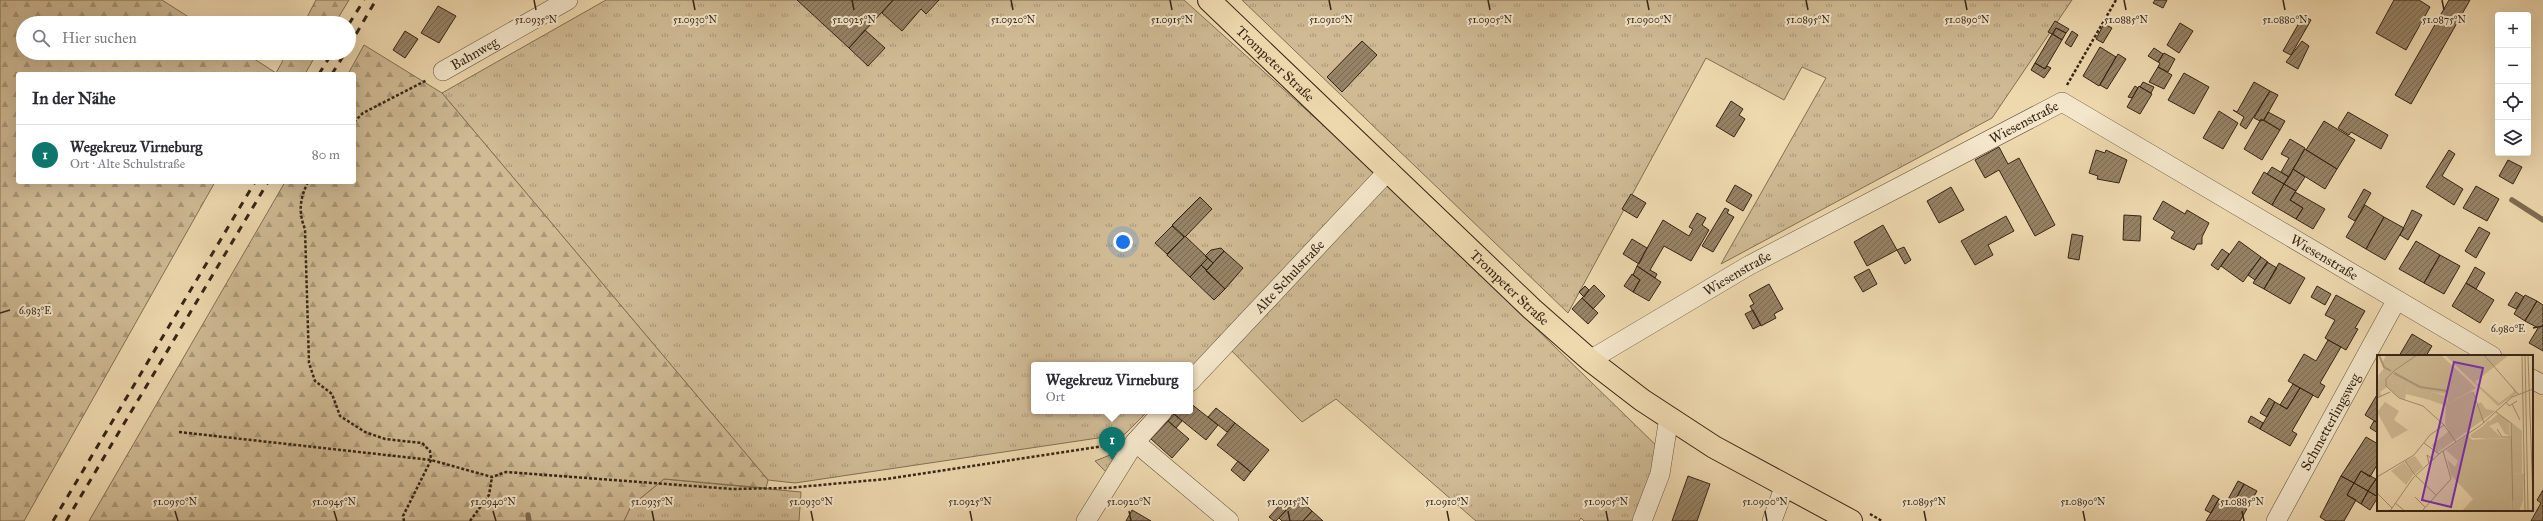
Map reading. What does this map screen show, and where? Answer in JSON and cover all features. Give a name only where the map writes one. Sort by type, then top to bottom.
[{"type":"main road","name":"Trompeter Straße","points":[[1209,0],[1389,170],[1532,309],[1590,360],[1642,400],[1714,447],[1851,521]]},
{"type":"street","name":"Bahnweg","points":[[444,71],[568,0]]},
{"type":"street","name":"Wiesenstraße","points":[[1590,360],[1748,266],[2062,102],[2396,301],[2490,355]]},
{"type":"street","name":"Alte Schulstraße","points":[[1193,379],[1389,170]]},
{"type":"street","name":"Schmetterlingsweg","points":[[2276,521],[2396,301]]},
{"type":"street","points":[[2533,380],[2543,385]]},
{"type":"street","points":[[1086,521],[1135,442],[1160,414]]},
{"type":"street","points":[[1642,521],[1660,474],[1669,417]]},
{"type":"street","points":[[1135,442],[1229,521]]},
{"type":"street","points":[[1772,521],[1785,485]]},
{"type":"path","points":[[2062,102],[2063,92],[2116,0]]},
{"type":"path","points":[[356,120],[363,113],[444,71]]},
{"type":"path","points":[[307,184],[301,196],[300,218],[305,229],[309,363],[315,381],[332,394],[340,416],[365,432],[385,439],[422,443],[430,451],[431,460],[403,516],[404,521]]},
{"type":"path","points":[[179,432],[431,460],[492,476],[506,472],[733,489],[788,488],[886,479],[1135,442]]},
{"type":"path","points":[[470,521],[489,495],[492,476]]},
{"type":"green space","points":[[0,0],[162,0],[187,16],[16,16],[16,60],[256,60],[274,72],[16,72],[16,184],[214,184],[24,521],[0,521]]},
{"type":"green space","points":[[316,0],[349,0],[339,16],[308,16]]},
{"type":"green space","points":[[606,0],[1184,0],[1371,168],[1664,453],[1636,521],[1584,521],[1581,518],[1579,521],[1476,521],[1336,399],[1302,422],[1221,340],[1193,367],[1193,362],[1031,362],[1031,414],[1145,414],[1125,434],[795,483],[768,480],[442,93]]},
{"type":"green space","points":[[1242,0],[2072,0],[1992,118],[1721,264],[1826,78],[1802,67],[1784,100],[1706,58],[1568,313]]},
{"type":"green space","points":[[364,45],[442,93],[768,480],[766,488],[664,479],[631,506],[624,521],[89,521],[284,184],[356,184],[356,72],[349,72]]},
{"type":"green space","points":[[283,60],[313,60],[306,72],[277,72]]},
{"type":"green space","points":[[1115,453],[1120,459],[1109,475],[1095,461]]},
{"type":"green space","points":[[664,479],[801,492],[799,521],[624,521],[631,506]]},
{"type":"building","points":[[797,0],[893,0],[849,48]]},
{"type":"building","points":[[893,0],[939,0],[926,14],[921,9],[902,31],[882,13]]},
{"type":"building","points":[[2155,0],[2167,0],[2163,8],[2153,3]]},
{"type":"building","points":[[2394,0],[2419,0],[2430,7],[2406,50],[2376,33]]},
{"type":"building","points":[[2449,0],[2470,0],[2411,104],[2395,95]]},
{"type":"building","points":[[438,6],[456,16],[439,43],[421,33]]},
{"type":"building","points":[[2303,16],[2311,20],[2291,55],[2283,51]]},
{"type":"building","points":[[2055,21],[2069,29],[2066,33],[2056,28],[2052,34],[2048,32]]},
{"type":"building","points":[[2180,23],[2193,31],[2179,53],[2167,45]]},
{"type":"building","points":[[2104,24],[2112,28],[2103,43],[2096,39]]},
{"type":"building","points":[[2056,28],[2066,33],[2062,40],[2053,34]]},
{"type":"building","points":[[865,30],[885,48],[868,66],[849,48]]},
{"type":"building","points":[[405,31],[418,39],[405,58],[393,50]]},
{"type":"building","points":[[2072,31],[2078,35],[2071,47],[2065,43]]},
{"type":"building","points":[[2052,34],[2062,40],[2045,69],[2035,63]]},
{"type":"building","points":[[1362,41],[1377,55],[1342,92],[1327,77]]},
{"type":"building","points":[[2302,41],[2309,46],[2298,69],[2286,62]]},
{"type":"building","points":[[2100,47],[2116,57],[2099,86],[2083,76]]},
{"type":"building","points":[[2154,48],[2163,54],[2158,62],[2148,56]]},
{"type":"building","points":[[2164,53],[2175,59],[2168,72],[2158,67],[2160,63],[2158,62]]},
{"type":"building","points":[[2118,54],[2126,59],[2107,89],[2100,85]]},
{"type":"building","points":[[2035,63],[2045,69],[2047,66],[2051,68],[2044,78],[2031,70]]},
{"type":"building","points":[[2158,67],[2172,75],[2164,89],[2149,82]]},
{"type":"building","points":[[2184,73],[2209,87],[2194,114],[2168,100]]},
{"type":"building","points":[[2143,82],[2154,87],[2151,93],[2140,87]]},
{"type":"building","points":[[2254,82],[2270,91],[2246,129],[2240,125],[2244,117],[2233,110],[2237,112]]},
{"type":"building","points":[[2135,86],[2138,88],[2132,98],[2128,97]]},
{"type":"building","points":[[2139,86],[2152,94],[2140,114],[2127,107]]},
{"type":"building","points":[[2270,91],[2278,95],[2264,120],[2260,121],[2254,118]]},
{"type":"building","points":[[1731,101],[1743,109],[1739,115],[1745,119],[1734,137],[1716,126]]},
{"type":"building","points":[[2219,111],[2238,123],[2223,149],[2203,138]]},
{"type":"building","points":[[2268,112],[2285,121],[2280,130],[2264,120]]},
{"type":"building","points":[[2348,112],[2388,135],[2381,149],[2351,132],[2349,135],[2338,128]]},
{"type":"building","points":[[2261,119],[2280,130],[2262,160],[2244,149]]},
{"type":"building","points":[[2324,121],[2355,140],[2337,169],[2306,150]]},
{"type":"building","points":[[2290,139],[2305,148],[2289,177],[2281,172],[2289,158],[2281,154]]},
{"type":"building","points":[[1999,147],[2008,164],[2019,158],[2055,225],[2035,236],[1999,170],[1985,178],[1975,160]]},
{"type":"building","points":[[2305,149],[2337,169],[2325,189],[2293,169]]},
{"type":"building","points":[[2096,150],[2105,153],[2106,150],[2127,160],[2119,183],[2097,179],[2098,176],[2089,173]]},
{"type":"building","points":[[2449,150],[2455,154],[2442,176],[2463,189],[2454,205],[2426,187]]},
{"type":"building","points":[[2508,160],[2522,167],[2513,184],[2499,176]]},
{"type":"building","points":[[2272,167],[2289,177],[2284,184],[2267,174]]},
{"type":"building","points":[[2293,169],[2305,177],[2296,191],[2284,184]]},
{"type":"building","points":[[2264,172],[2284,184],[2272,205],[2252,193]]},
{"type":"building","points":[[2284,184],[2296,191],[2290,200],[2303,208],[2296,219],[2272,205]]},
{"type":"building","points":[[1735,185],[1752,195],[1743,211],[1726,201]]},
{"type":"building","points":[[2476,186],[2499,199],[2487,221],[2463,208]]},
{"type":"building","points":[[1951,187],[1964,210],[1939,223],[1927,201]]},
{"type":"building","points":[[2364,189],[2371,193],[2355,221],[2348,217]]},
{"type":"building","points":[[2295,192],[2325,209],[2313,229],[2296,219],[2303,208],[2290,200]]},
{"type":"building","points":[[1631,194],[1646,203],[1637,218],[1622,209]]},
{"type":"building","points":[[1200,197],[1212,209],[1185,237],[1172,225]]},
{"type":"building","points":[[2163,201],[2185,214],[2187,210],[2209,223],[2202,237],[2202,244],[2197,244],[2194,250],[2171,238],[2175,232],[2153,219]]},
{"type":"building","points":[[2365,205],[2384,217],[2366,249],[2346,237]]},
{"type":"building","points":[[1725,208],[1729,210],[1727,213],[1734,217],[1713,252],[1702,246]]},
{"type":"building","points":[[2412,210],[2422,215],[2408,240],[2400,235]]},
{"type":"building","points":[[1697,213],[1706,218],[1702,225],[1709,230],[1691,261],[1664,246],[1650,270],[1657,274],[1655,278],[1637,266],[1663,220],[1689,236],[1693,229],[1689,227]]},
{"type":"building","points":[[2124,215],[2141,216],[2140,241],[2123,240]]},
{"type":"building","points":[[2006,216],[2014,231],[1988,245],[1993,255],[1975,265],[1961,241]]},
{"type":"building","points":[[2384,217],[2404,228],[2385,260],[2366,249]]},
{"type":"building","points":[[1883,225],[1897,250],[1867,266],[1854,242]]},
{"type":"building","points":[[1172,226],[1184,237],[1167,254],[1155,243]]},
{"type":"building","points":[[2479,227],[2490,233],[2476,258],[2465,251]]},
{"type":"building","points":[[2072,234],[2083,236],[2079,260],[2068,258]]},
{"type":"building","points":[[1185,236],[1208,258],[1190,277],[1167,255]]},
{"type":"building","points":[[1632,239],[1647,248],[1639,264],[1623,254]]},
{"type":"building","points":[[2239,241],[2261,257],[2243,282],[2221,266]]},
{"type":"building","points":[[2416,241],[2440,255],[2424,283],[2399,269]]},
{"type":"building","points":[[1904,247],[1911,260],[1905,264],[1897,250]]},
{"type":"building","points":[[1221,248],[1224,251],[1213,263],[1205,256],[1211,250]]},
{"type":"building","points":[[2222,249],[2229,254],[2218,270],[2211,265]]},
{"type":"building","points":[[1224,251],[1243,268],[1225,289],[1206,271]]},
{"type":"building","points":[[2440,255],[2460,266],[2444,294],[2424,283]]},
{"type":"building","points":[[2261,257],[2268,262],[2255,280],[2248,275]]},
{"type":"building","points":[[1208,258],[1213,263],[1207,270],[1201,265]]},
{"type":"building","points":[[2267,262],[2277,268],[2264,289],[2253,283]]},
{"type":"building","points":[[2279,263],[2305,278],[2290,304],[2264,289]]},
{"type":"building","points":[[1201,265],[1225,289],[1214,300],[1190,277]]},
{"type":"building","points":[[1637,266],[1661,282],[1649,301],[1633,292],[1640,280],[1633,275]]},
{"type":"building","points":[[2475,267],[2485,273],[2476,289],[2466,283]]},
{"type":"building","points":[[1869,269],[1877,284],[1863,292],[1854,277]]},
{"type":"building","points":[[1632,274],[1640,280],[1633,292],[1624,286]]},
{"type":"building","points":[[2466,283],[2494,300],[2480,323],[2452,306]]},
{"type":"building","points":[[1769,284],[1783,309],[1774,314],[1776,318],[1761,326],[1750,306],[1754,304],[1749,295]]},
{"type":"building","points":[[1594,285],[1605,296],[1593,309],[1582,298]]},
{"type":"building","points":[[1585,286],[1589,290],[1584,297],[1579,292]]},
{"type":"building","points":[[2317,286],[2331,294],[2325,305],[2311,297]]},
{"type":"building","points":[[2516,292],[2524,297],[2516,309],[2508,305]]},
{"type":"building","points":[[2336,295],[2365,311],[2355,328],[2358,329],[2346,350],[2325,338],[2335,320],[2325,315]]},
{"type":"building","points":[[2525,295],[2537,301],[2525,321],[2514,314]]},
{"type":"building","points":[[1582,298],[1598,313],[1588,324],[1572,309]]},
{"type":"building","points":[[2537,301],[2543,305],[2543,351],[2529,343],[2538,328],[2525,321]]},
{"type":"building","points":[[1753,310],[1761,325],[1753,329],[1745,314]]},
{"type":"building","points":[[2412,334],[2432,346],[2427,355],[2400,355]]},
{"type":"building","points":[[2328,340],[2341,347],[2320,383],[2325,386],[2318,398],[2288,381],[2304,354],[2316,361]]},
{"type":"building","points":[[2293,384],[2300,388],[2287,409],[2280,405]]},
{"type":"building","points":[[2300,388],[2313,395],[2292,431],[2297,434],[2290,446],[2260,429],[2275,402],[2287,409]]},
{"type":"building","points":[[2377,395],[2377,422],[2365,415]]},
{"type":"building","points":[[2269,398],[2275,402],[2267,417],[2260,413]]},
{"type":"building","points":[[1193,405],[1218,425],[1206,440],[1174,414],[1193,414]]},
{"type":"building","points":[[1216,408],[1235,423],[1227,432],[1208,417]]},
{"type":"building","points":[[1174,414],[1182,421],[1176,428],[1168,421]]},
{"type":"building","points":[[2251,416],[2263,423],[2260,429],[2248,422]]},
{"type":"building","points":[[1168,421],[1189,439],[1172,458],[1151,439]]},
{"type":"building","points":[[2374,421],[2377,422],[2377,432],[2370,428]]},
{"type":"building","points":[[1235,423],[1269,450],[1251,472],[1217,445]]},
{"type":"building","points":[[2366,437],[2377,443],[2377,465],[2370,477],[2361,471],[2354,483],[2341,476]]},
{"type":"building","points":[[1238,461],[1251,472],[1244,481],[1231,470]]},
{"type":"building","points":[[2361,471],[2376,479],[2368,491],[2354,483]]},
{"type":"building","points":[[1688,476],[1710,484],[1697,521],[1672,521]]},
{"type":"building","points":[[2341,476],[2354,483],[2347,495],[2356,500],[2344,521],[2326,521],[2320,517]]},
{"type":"building","points":[[2376,479],[2377,480],[2377,496],[2368,491]]},
{"type":"building","points":[[2238,481],[2244,484],[2232,506],[2226,503]]},
{"type":"building","points":[[2354,483],[2368,491],[2361,504],[2347,495]]},
{"type":"building","points":[[2244,484],[2257,491],[2240,521],[2206,521],[2219,499],[2232,506]]},
{"type":"building","points":[[2543,490],[2543,521],[2531,521],[2541,503],[2537,500]]},
{"type":"building","points":[[2368,491],[2377,496],[2370,510],[2361,504]]},
{"type":"building","points":[[2213,495],[2219,499],[2211,513],[2205,510]]},
{"type":"building","points":[[1298,498],[1312,511],[1303,521],[1282,521],[1279,518]]},
{"type":"building","points":[[1280,505],[1286,510],[1276,521],[1274,521],[1269,517]]},
{"type":"building","points":[[1132,510],[1151,521],[1126,521]]},
{"type":"building","points":[[1312,511],[1323,521],[1303,521]]},
{"type":"waterway","points":[[2512,200],[2543,220]]},
{"type":"waterway","points":[[528,515],[529,521]]},
{"type":"railway","points":[[354,16],[364,0]]},
{"type":"railway","points":[[356,34],[376,0]]},
{"type":"railway","points":[[320,72],[328,60]]},
{"type":"railway","points":[[333,72],[341,60]]},
{"type":"railway","points":[[53,521],[254,184]]},
{"type":"railway","points":[[66,521],[267,184]]},
{"type":"place","name":"Wegekreuz Virneburg","points":[[1112,460]]}]
